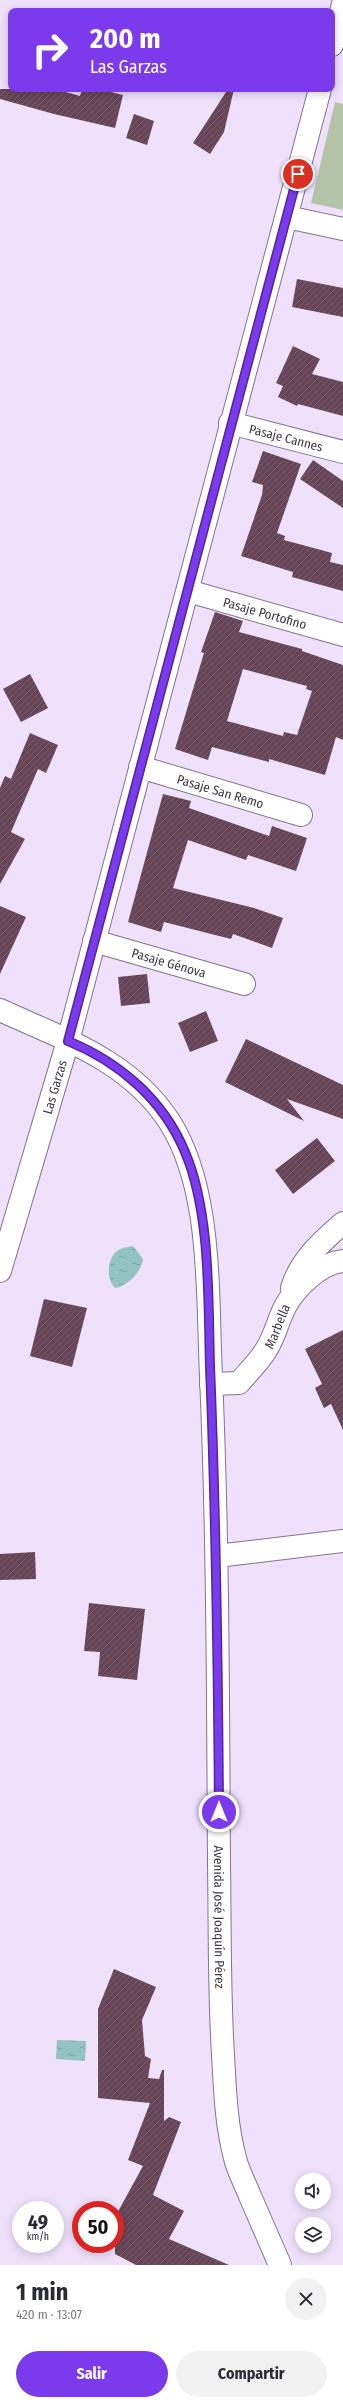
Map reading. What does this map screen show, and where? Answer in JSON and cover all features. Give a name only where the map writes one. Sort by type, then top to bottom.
[{"type":"street","points":[[335,34],[343,4]]},
{"type":"street","name":"Las Garzas","points":[[0,1271],[68,1041],[188,591],[230,423],[287,217],[319,92]]},
{"type":"street","points":[[287,217],[343,229]]},
{"type":"street","name":"Pasaje Cannes","points":[[230,423],[343,452]]},
{"type":"street","name":"Pasaje Portofino","points":[[188,591],[343,635]]},
{"type":"street","name":"Pasaje San Remo","points":[[140,767],[301,815]]},
{"type":"street","name":"Pasaje Génova","points":[[94,941],[244,984]]},
{"type":"street","name":"Avenida José Joaquín Pérez","points":[[0,1010],[101,1057],[132,1078],[165,1115],[185,1151],[196,1185],[206,1262],[217,1556],[220,2003],[225,2094],[229,2132],[236,2163],[280,2265]]},
{"type":"street","points":[[286,1304],[295,1277],[312,1252],[343,1223]]},
{"type":"street","name":"Marbella","points":[[211,1384],[239,1383],[267,1349],[286,1304],[308,1279],[325,1267],[343,1261]]},
{"type":"street","points":[[217,1556],[343,1541]]},
{"type":"shaded area","points":[[335,102],[343,104],[343,210],[311,203]]},
{"type":"water","points":[[133,1246],[143,1259],[142,1264],[137,1273],[129,1282],[115,1288],[109,1275],[111,1259],[119,1250]]},
{"type":"water","points":[[57,2040],[86,2041],[85,2061],[56,2059]]},
{"type":"building","points":[[0,89],[8,89],[8,92],[66,92],[80,96],[81,92],[111,92],[123,95],[115,128],[54,114],[0,99]]},
{"type":"building","points":[[226,92],[233,92],[224,132],[210,154],[193,143]]},
{"type":"building","points":[[134,114],[154,121],[147,145],[126,138]]},
{"type":"building","points":[[297,279],[343,288],[343,317],[292,307]]},
{"type":"building","points":[[293,346],[320,359],[312,374],[343,382],[343,416],[298,404],[297,406],[278,397],[283,386],[276,383]]},
{"type":"building","points":[[263,451],[301,464],[277,533],[285,536],[284,540],[332,553],[330,562],[343,565],[343,591],[292,577],[293,572],[241,556],[262,495],[263,485],[252,482]]},
{"type":"building","points":[[313,460],[343,481],[343,508],[300,479]]},
{"type":"building","points":[[215,612],[243,621],[239,632],[302,649],[302,651],[343,665],[343,740],[336,737],[325,775],[269,759],[269,762],[212,747],[208,760],[175,749],[204,653],[201,652]],"holes":[[[243,669],[307,686],[306,689],[312,691],[297,735],[284,732],[283,736],[227,721]]]},
{"type":"building","points":[[30,674],[48,708],[21,722],[3,689]]},
{"type":"building","points":[[30,733],[58,745],[46,773],[38,769],[11,832],[25,839],[0,884],[0,788],[5,776],[11,779]]},
{"type":"building","points":[[163,794],[191,801],[189,808],[269,836],[272,826],[307,838],[296,871],[248,855],[246,860],[188,840],[173,888],[254,908],[283,918],[272,948],[233,934],[231,939],[164,922],[161,932],[128,922]]},
{"type":"building","points":[[0,906],[26,917],[0,974]]},
{"type":"building","points":[[147,974],[150,1003],[121,1006],[118,977]]},
{"type":"building","points":[[206,1011],[218,1041],[190,1052],[178,1023]]},
{"type":"building","points":[[246,1039],[343,1085],[343,1119],[287,1099],[304,1121],[225,1082]]},
{"type":"building","points":[[317,1138],[335,1161],[293,1194],[275,1170]]},
{"type":"building","points":[[44,1299],[87,1308],[72,1367],[30,1356]]},
{"type":"building","points":[[343,1330],[343,1430],[331,1404],[324,1408],[315,1388],[322,1384],[305,1349]]},
{"type":"building","points":[[35,1552],[36,1579],[0,1580],[0,1554]]},
{"type":"building","points":[[89,1603],[145,1609],[137,1680],[98,1676],[100,1652],[84,1651]]},
{"type":"building","points":[[114,1969],[156,1987],[142,2020],[145,2056],[151,2059],[148,2078],[159,2079],[162,2070],[164,2070],[164,2121],[169,2117],[181,2122],[153,2195],[184,2211],[169,2239],[229,2265],[136,2265],[115,2254],[124,2253],[124,2201],[143,2166],[128,2160],[150,2103],[98,2098],[98,2009]]},
{"type":"route","points":[[219,1812],[217,1556],[214,1435],[206,1262],[198,1193],[185,1151],[177,1135],[158,1106],[132,1078],[117,1067],[85,1048],[68,1041],[188,591],[230,423],[298,174]]}]
